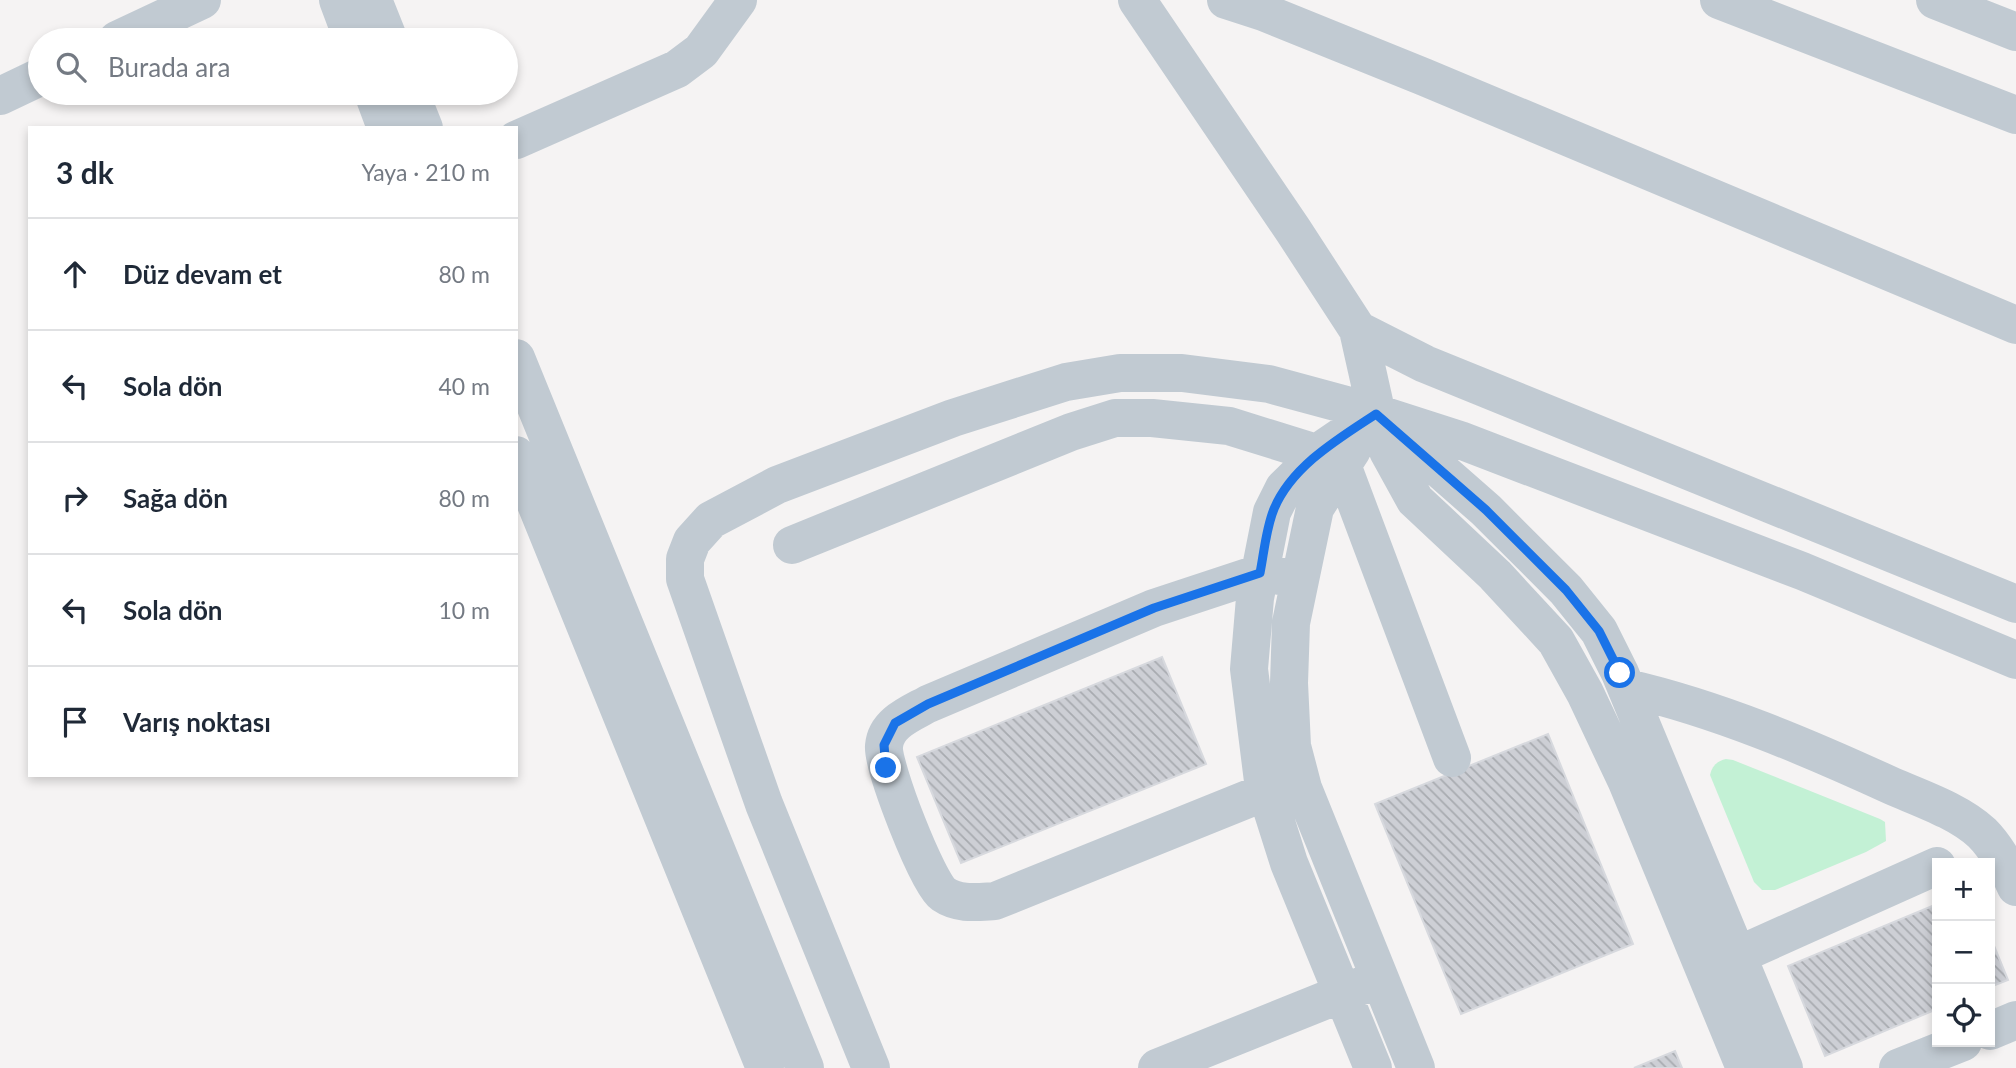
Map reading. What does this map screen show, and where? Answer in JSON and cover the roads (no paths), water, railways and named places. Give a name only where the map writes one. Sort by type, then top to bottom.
[{"type":"street","points":[[142,28],[202,0]]},
{"type":"street","points":[[338,0],[348,28]]},
{"type":"street","points":[[373,0],[384,28]]},
{"type":"street","points":[[518,139],[677,69],[701,51],[738,0]]},
{"type":"street","points":[[1137,0],[1358,330],[1376,414],[1388,451],[1415,500],[1495,575],[1556,641],[1721,962],[1784,1068]]},
{"type":"street","points":[[1226,0],[1424,76],[2016,325]]},
{"type":"street","points":[[1719,0],[2016,115]]},
{"type":"street","points":[[1935,0],[2016,32]]},
{"type":"street","points":[[0,96],[28,83]]},
{"type":"street","points":[[377,105],[385,126]]},
{"type":"street","points":[[415,105],[423,126]]},
{"type":"street","points":[[1358,330],[1425,364],[2016,604]]},
{"type":"street","points":[[518,363],[805,1068]]},
{"type":"street","points":[[871,1068],[764,804],[684,579],[684,559],[692,541],[711,520],[777,485],[953,418],[1066,382],[1120,373],[1182,373],[1269,384],[1460,440],[1802,571],[2016,660]]},
{"type":"street","points":[[1376,414],[1331,459],[1284,488],[1272,512],[1255,598],[1249,669],[1283,784],[1380,978],[1416,1068]]},
{"type":"street","points":[[1376,414],[1486,510],[1566,590],[1599,631],[1627,688],[1721,962],[1745,1068]]},
{"type":"street","points":[[792,545],[1071,432],[1115,418],[1152,418],[1229,426],[1331,459]]},
{"type":"street","points":[[1331,459],[1315,508],[1291,623],[1289,683],[1292,746],[1283,784],[1289,863],[1373,1068]]},
{"type":"street","points":[[1331,459],[1452,758]]},
{"type":"street","points":[[518,460],[765,1068]]},
{"type":"street","points":[[1283,784],[995,901],[965,903],[941,893],[923,862],[886,768],[884,745],[895,723],[928,704],[1154,608],[1260,573],[1300,579]]},
{"type":"street","points":[[1627,688],[1664,697],[1817,751],[1948,811],[1982,834],[2008,870],[2016,887]]},
{"type":"street","points":[[1954,858],[1989,843]]},
{"type":"street","points":[[1721,962],[1932,868]]},
{"type":"street","points":[[1157,1068],[1380,978]]},
{"type":"street","points":[[1995,1029],[2016,1020]]},
{"type":"street","points":[[1898,1068],[1950,1047]]}]
